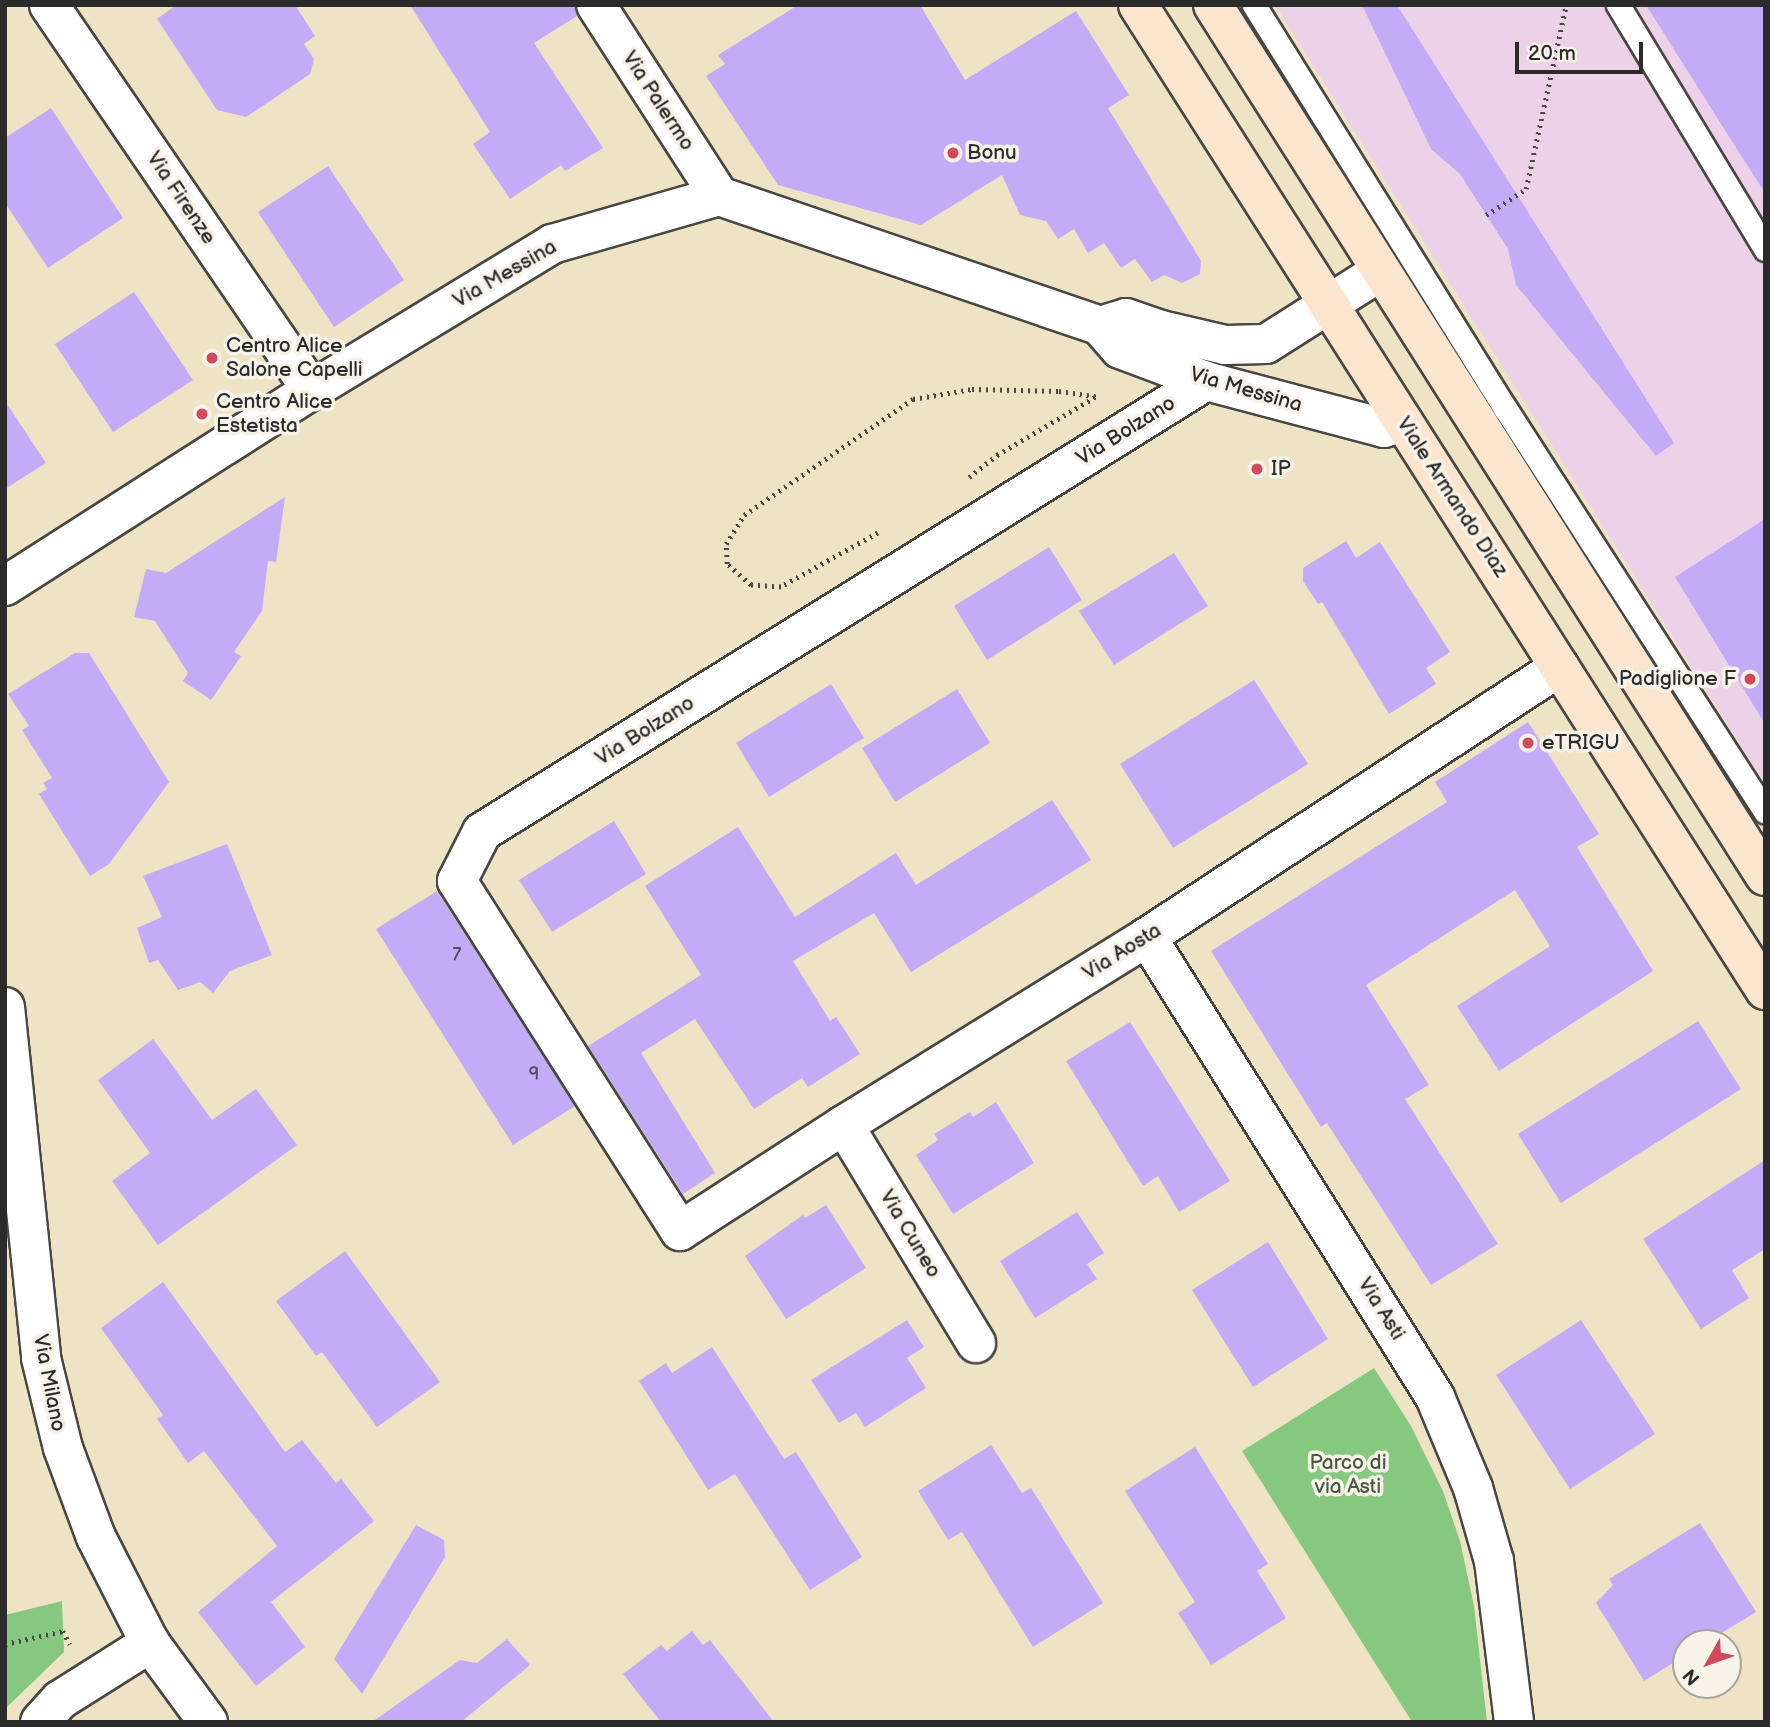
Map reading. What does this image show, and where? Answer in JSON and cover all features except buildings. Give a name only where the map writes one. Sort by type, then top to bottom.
[{"type":"main road","name":"Viale Armando Diaz","points":[[1138,5],[1765,990]]},
{"type":"main road","points":[[1213,5],[1765,876]]},
{"type":"street","name":"Via Firenze","points":[[50,5],[312,390]]},
{"type":"street","name":"Via Palermo","points":[[596,5],[719,196]]},
{"type":"street","name":"Via Messina","points":[[5,586],[312,390],[552,243],[719,196],[1100,326],[1120,349],[1206,381],[1384,428],[1403,422]]},
{"type":"street","name":"Via Messina","points":[[1100,326],[1126,318],[1225,345],[1266,344],[1381,271]]},
{"type":"street","name":"Via Bolzano","points":[[680,1231],[457,881],[482,832],[1206,381]]},
{"type":"street","name":"Via Aosta","points":[[680,1231],[844,1125],[1147,937],[1560,667]]},
{"type":"street","name":"Via Asti","points":[[1147,937],[1435,1396],[1473,1488],[1494,1561],[1514,1722]]},
{"type":"street","name":"Via Milano","points":[[5,1007],[41,1358],[62,1448],[96,1537],[150,1643],[208,1722]]},
{"type":"street","name":"Via Cuneo","points":[[844,1125],[976,1343]]},
{"type":"street","points":[[40,1722],[60,1700],[150,1643]]},
{"type":"lane","points":[[1254,5],[1498,397],[1765,811]]},
{"type":"lane","points":[[1618,5],[1765,249]]},
{"type":"path","points":[[1486,215],[1525,189],[1566,5]]},
{"type":"path","points":[[890,527],[781,587],[751,585],[727,564],[726,544],[744,515],[913,399],[972,389],[1059,391],[1163,408]]},
{"type":"path","points":[[963,481],[997,455],[1095,397]]},
{"type":"path","points":[[5,1644],[63,1631],[91,1681]]},
{"type":"shaded area","points":[[1275,5],[1765,5],[1765,784]]},
{"type":"green space","name":"Parco di via Asti","points":[[1374,1368],[1411,1426],[1443,1491],[1460,1541],[1474,1606],[1487,1722],[1412,1722],[1242,1451]]},
{"type":"green space","points":[[62,1601],[64,1652],[5,1709],[5,1615]]},
{"type":"place","name":"Bonu","points":[[953,153]]},
{"type":"place","name":"Centro Alice Salone Capelli","points":[[212,358]]},
{"type":"place","name":"Centro Alice Estetista","points":[[202,414]]},
{"type":"place","name":"IP","points":[[1257,469]]},
{"type":"place","name":"Padiglione F","points":[[1750,679]]},
{"type":"place","name":"eTRIGU","points":[[1528,743]]}]
